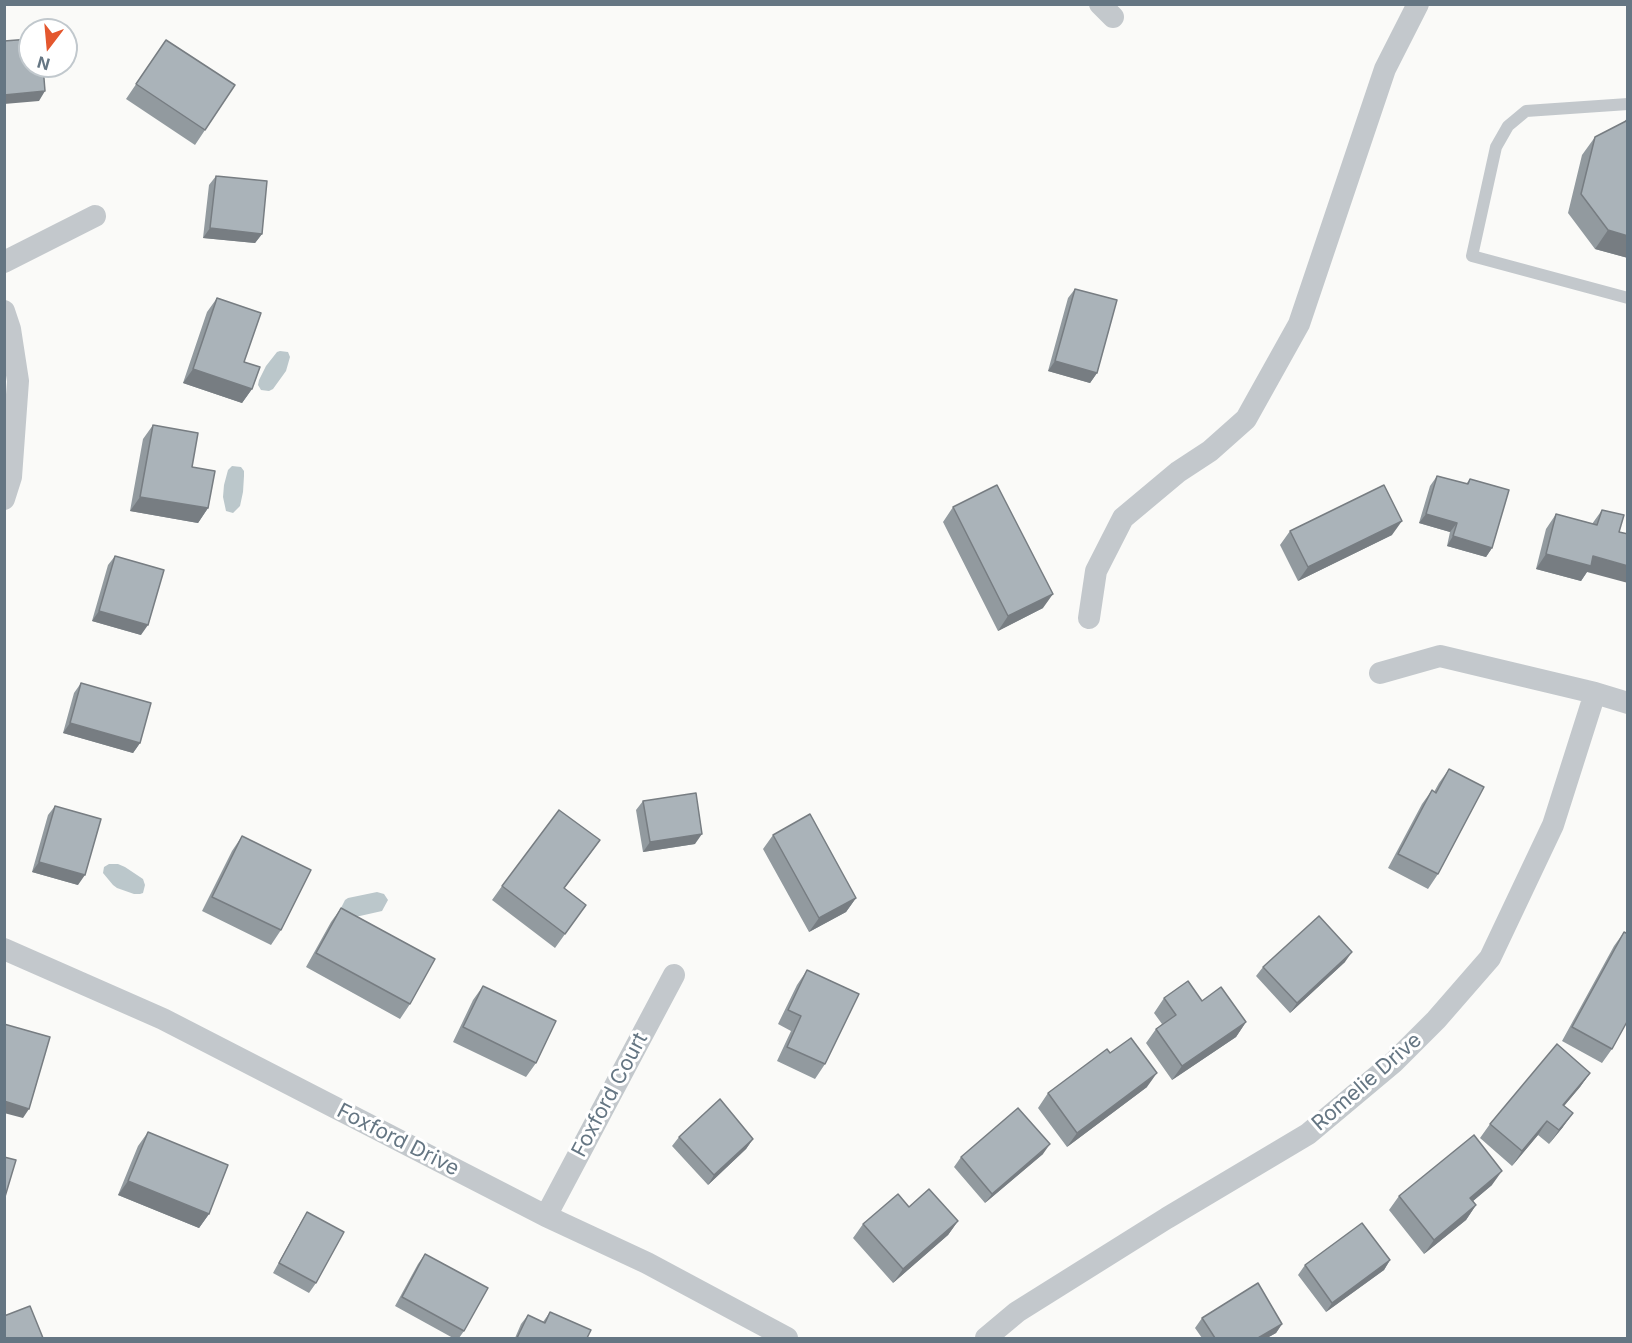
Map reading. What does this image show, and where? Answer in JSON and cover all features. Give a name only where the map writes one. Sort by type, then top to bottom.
[{"type":"street","points":[[1089,618],[1096,572],[1123,518],[1178,472],[1210,452],[1246,419],[1299,324],[1385,69],[1418,4]]},
{"type":"street","points":[[4,262],[95,216]]},
{"type":"street","points":[[4,311],[10,329],[18,381],[11,477],[4,499]]},
{"type":"street","points":[[1380,673],[1440,656],[1595,693],[1628,704]]},
{"type":"street","name":"Romelie Drive","points":[[986,1338],[1017,1312],[1167,1218],[1308,1134],[1394,1062],[1436,1020],[1490,958],[1553,825],[1595,693]]},
{"type":"street","name":"Foxford Drive","points":[[4,949],[163,1019],[546,1216],[647,1263],[788,1338]]},
{"type":"street","name":"Foxford Court","points":[[546,1216],[674,975]]},
{"type":"lane","points":[[1628,104],[1526,111],[1508,126],[1496,147],[1472,256],[1628,298]]},
{"type":"shaded area","points":[[280,351],[288,352],[290,357],[286,371],[273,389],[261,390],[258,385],[259,380],[266,366]]},
{"type":"shaded area","points":[[232,466],[241,467],[244,471],[240,506],[233,513],[226,511],[223,497],[228,470]]},
{"type":"shaded area","points":[[109,864],[125,867],[143,879],[145,885],[143,893],[134,894],[113,885],[103,873],[104,867]]},
{"type":"shaded area","points":[[377,892],[384,894],[388,900],[382,911],[351,918],[341,908],[348,898]]},
{"type":"building","points":[[18,40],[18,78],[44,78],[45,91],[4,95],[4,41]]},
{"type":"building","points":[[166,40],[235,85],[205,130],[136,84]]},
{"type":"building","points":[[1628,120],[1628,236],[1608,230],[1581,194],[1595,137]]},
{"type":"building","points":[[216,176],[267,181],[262,234],[210,228]]},
{"type":"building","points":[[1075,289],[1117,300],[1097,373],[1055,361]]},
{"type":"building","points":[[217,298],[261,313],[244,362],[260,367],[252,389],[193,369]]},
{"type":"building","points":[[153,425],[198,433],[192,467],[215,471],[208,508],[140,497]]},
{"type":"building","points":[[1437,476],[1468,484],[1470,479],[1509,490],[1492,548],[1453,536],[1457,523],[1426,514]]},
{"type":"building","points":[[997,485],[1053,594],[1008,616],[953,507]]},
{"type":"building","points":[[1384,485],[1402,521],[1308,567],[1290,531]]},
{"type":"building","points":[[1602,510],[1624,515],[1619,532],[1628,534],[1628,566],[1593,556],[1591,566],[1546,554],[1556,514],[1597,525]]},
{"type":"building","points":[[115,556],[164,570],[148,625],[99,611]]},
{"type":"building","points":[[81,683],[151,703],[140,743],[70,723]]},
{"type":"building","points":[[1449,769],[1484,787],[1438,874],[1398,854],[1432,790],[1436,793]]},
{"type":"building","points":[[696,793],[702,834],[650,842],[643,801]]},
{"type":"building","points":[[55,806],[101,819],[85,875],[39,862]]},
{"type":"building","points":[[559,810],[600,840],[564,888],[586,905],[565,934],[502,886]]},
{"type":"building","points":[[810,814],[856,898],[819,918],[773,835]]},
{"type":"building","points":[[242,836],[311,870],[281,930],[212,897]]},
{"type":"building","points":[[341,908],[435,959],[410,1004],[316,953]]},
{"type":"building","points":[[1319,916],[1352,952],[1297,1003],[1263,967]]},
{"type":"building","points":[[1624,932],[1628,934],[1628,1020],[1612,1049],[1572,1027]]},
{"type":"building","points":[[807,970],[859,994],[825,1064],[787,1047],[801,1016],[788,1010]]},
{"type":"building","points":[[1188,981],[1202,1001],[1221,987],[1246,1022],[1182,1066],[1156,1029],[1176,1015],[1164,998]]},
{"type":"building","points":[[483,986],[556,1021],[536,1063],[463,1027]]},
{"type":"building","points":[[4,1024],[50,1037],[29,1109],[4,1101]]},
{"type":"building","points":[[1131,1038],[1157,1073],[1077,1133],[1048,1093],[1107,1049],[1110,1053]]},
{"type":"building","points":[[1557,1044],[1590,1073],[1563,1105],[1573,1113],[1559,1130],[1547,1121],[1522,1151],[1490,1124]]},
{"type":"building","points":[[720,1099],[753,1139],[714,1175],[679,1137]]},
{"type":"building","points":[[1018,1108],[1050,1144],[992,1194],[961,1157]]},
{"type":"building","points":[[148,1132],[228,1165],[209,1214],[128,1181]]},
{"type":"building","points":[[1474,1135],[1502,1171],[1470,1198],[1476,1205],[1434,1240],[1399,1196]]},
{"type":"building","points":[[4,1157],[16,1160],[4,1200]]},
{"type":"building","points":[[929,1189],[958,1221],[903,1269],[863,1224],[898,1194],[909,1207]]},
{"type":"building","points":[[307,1212],[344,1232],[316,1283],[279,1263]]},
{"type":"building","points":[[1362,1223],[1390,1260],[1332,1303],[1305,1265]]},
{"type":"building","points":[[425,1254],[488,1288],[464,1331],[402,1297]]},
{"type":"building","points":[[1258,1283],[1282,1324],[1258,1338],[1215,1338],[1202,1318]]},
{"type":"building","points":[[30,1306],[43,1338],[4,1338],[4,1316]]},
{"type":"building","points":[[550,1312],[591,1330],[587,1338],[517,1338],[528,1315],[545,1323]]}]
